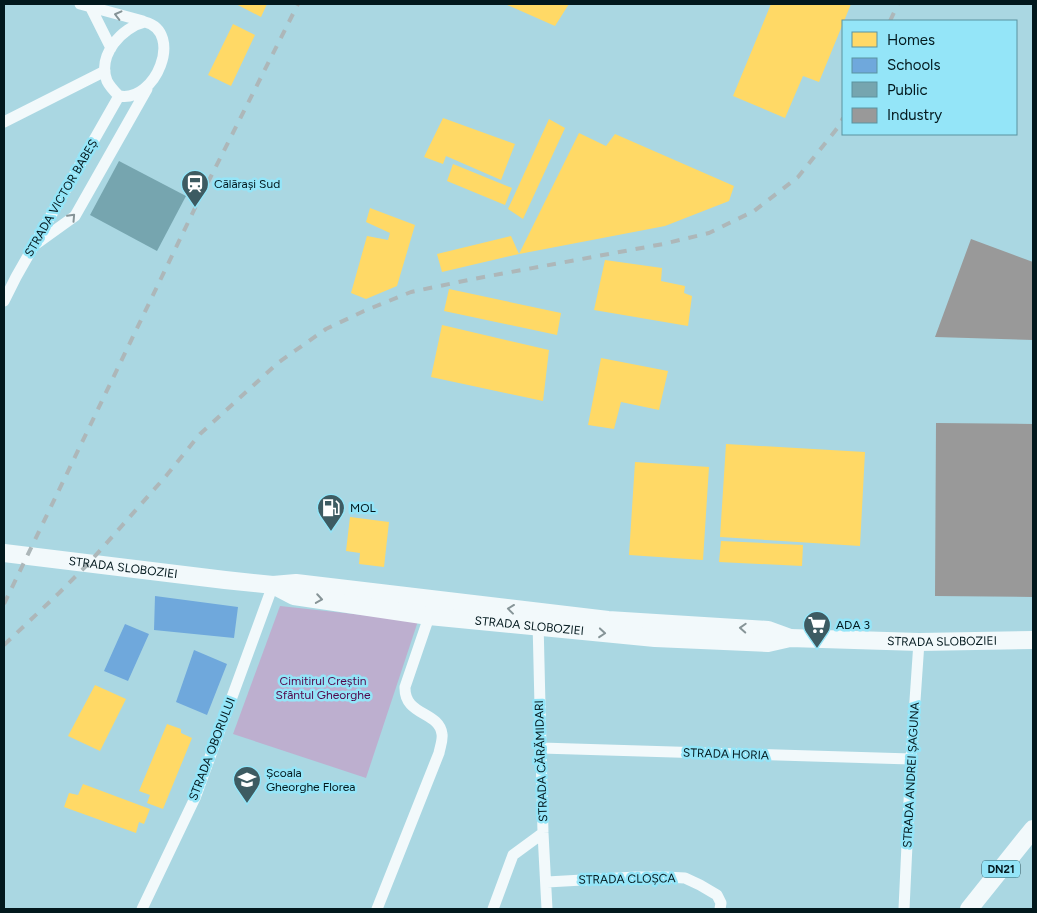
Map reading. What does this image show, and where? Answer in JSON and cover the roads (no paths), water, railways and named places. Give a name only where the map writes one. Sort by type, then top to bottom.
[{"type":"main road","name":"STRADA SLOBOZIEI","points":[[4,553],[273,585],[294,596],[538,620],[655,638],[758,643],[768,643],[790,638],[919,642],[1033,640]]},
{"type":"main road","name":"DN21","points":[[969,909],[1033,829]]},
{"type":"street","points":[[33,246],[75,216],[157,72],[165,50],[163,39],[154,24],[80,4]]},
{"type":"street","points":[[91,8],[111,48]]},
{"type":"street","points":[[145,22],[135,24],[117,37],[111,48],[105,71],[108,81],[120,96],[125,97],[142,93],[150,84]]},
{"type":"street","points":[[4,122],[105,71]]},
{"type":"street","name":"STRADA VICTOR BABEȘ","points":[[4,301],[16,276],[120,96]]},
{"type":"street","points":[[4,282],[16,276]]},
{"type":"street","name":"STRADA OBORULUI","points":[[142,909],[195,798],[273,585]]},
{"type":"street","points":[[378,909],[441,743],[442,733],[438,724],[408,702],[405,693],[405,687],[430,608]]},
{"type":"street","name":"STRADA CĂRĂMIDARI","points":[[538,620],[543,833],[547,909]]},
{"type":"street","name":"STRADA ANDREI ȘAGUNA","points":[[904,909],[919,642]]},
{"type":"street","name":"STRADA HORIA","points":[[541,748],[911,759]]},
{"type":"street","points":[[492,909],[513,855],[543,833]]},
{"type":"street","name":"STRADA CLOȘCA","points":[[547,882],[665,877],[685,878],[717,895],[721,903],[720,909]]},
{"type":"railway","points":[[4,604],[195,208],[298,4]]},
{"type":"railway","points":[[890,20],[898,4]]},
{"type":"railway","points":[[4,645],[88,564],[166,476],[200,434],[279,362],[326,329],[411,292],[663,244],[709,233],[754,211],[798,177],[842,120]]},
{"type":"place","name":"Călărași Sud","points":[[195,208]]},
{"type":"place","name":"MOL","points":[[331,532]]},
{"type":"place","name":"ADA 3","points":[[817,649]]},
{"type":"place","name":"Școala Gheorghe Florea","points":[[247,804]]},
{"type":"park label","name":"Cimitirul Creștin Sfântul Gheorghe","points":[[323,688]]}]
